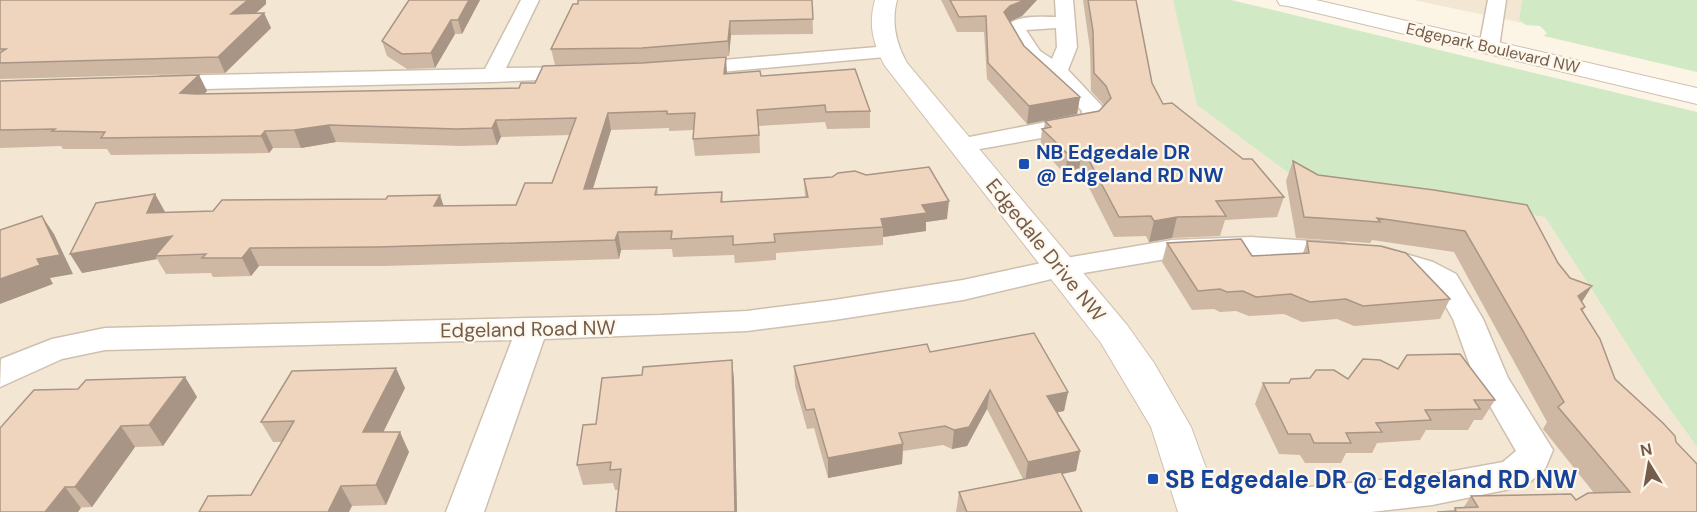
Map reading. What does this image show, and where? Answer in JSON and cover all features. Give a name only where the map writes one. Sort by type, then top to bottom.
[{"type":"street","points":[[492,76],[530,0]]},
{"type":"street","name":"Edgedale Drive NW","points":[[886,0],[881,22],[883,38],[897,66],[1114,334],[1171,427],[1198,504]]},
{"type":"street","name":"Edgepark Boulevard NW","points":[[1288,0],[1697,78]]},
{"type":"street","name":"Edgepark Boulevard NW","points":[[1352,0],[1697,96]]},
{"type":"street","points":[[1490,40],[1497,0]]},
{"type":"street","points":[[963,145],[1086,123],[1091,120],[1093,110],[1057,71],[1032,55],[1015,28],[1021,24],[1065,11],[1067,47],[1057,71]]},
{"type":"street","points":[[665,70],[889,52]]},
{"type":"street","points":[[141,84],[597,72]]},
{"type":"street","name":"Edgeland Road NW","points":[[0,375],[45,351],[74,342],[105,339],[662,326],[747,321],[963,290],[1060,268],[1172,249],[1251,246],[1374,254],[1423,268],[1446,281],[1468,319],[1492,380],[1535,450],[1532,459],[1512,475],[1432,490],[1309,503],[1198,504]]},
{"type":"street","points":[[465,512],[532,328]]},
{"type":"shaded area","points":[[0,0],[1173,0],[1197,105],[1294,177],[1545,217],[1659,394],[1697,447],[1697,512],[0,512]]},
{"type":"shaded area","points":[[1414,0],[1522,0],[1519,20],[1522,23]]},
{"type":"green space","points":[[1173,0],[1231,0],[1697,112],[1697,447],[1659,394],[1545,217],[1294,177],[1197,105]]},
{"type":"green space","points":[[1522,0],[1697,0],[1697,72],[1544,36],[1547,33],[1540,26],[1526,25],[1519,20]]},
{"type":"building","points":[[0,0],[248,0],[231,14],[264,13],[218,57],[0,63],[0,53],[6,49],[0,49]]},
{"type":"building","points":[[409,0],[469,0],[458,20],[451,20],[431,53],[402,54],[382,41]]},
{"type":"building","points":[[578,0],[812,0],[813,19],[730,21],[728,41],[642,48],[551,49],[573,4],[578,4]]},
{"type":"building","points":[[950,0],[1025,0],[1010,6],[1004,12],[1024,46],[1080,97],[1029,106],[988,63],[986,16],[959,17]]},
{"type":"building","points":[[1088,0],[1136,0],[1152,83],[1163,104],[1172,103],[1243,159],[1252,159],[1284,197],[1216,201],[1226,216],[1177,217],[1154,221],[1151,216],[1119,217],[1083,149],[1068,154],[1042,129],[1051,127],[1045,121],[1099,111],[1111,98],[1106,86],[1094,73],[1093,31]]},
{"type":"building","points":[[726,57],[724,74],[760,71],[761,76],[855,69],[870,111],[826,112],[825,105],[757,110],[759,135],[693,139],[695,113],[667,114],[667,111],[608,113],[584,189],[657,187],[655,195],[722,192],[721,202],[808,197],[804,179],[832,177],[838,173],[855,171],[866,175],[929,167],[949,201],[922,205],[927,213],[881,219],[883,227],[774,234],[775,242],[733,245],[733,236],[671,239],[672,231],[618,232],[615,240],[250,248],[242,258],[202,258],[206,254],[155,256],[172,236],[70,254],[96,203],[155,194],[147,213],[213,211],[222,200],[386,199],[388,196],[440,195],[434,206],[516,205],[525,183],[552,183],[576,118],[496,120],[492,128],[329,125],[265,131],[261,136],[101,138],[105,132],[52,131],[55,129],[0,130],[0,81],[199,75],[180,93],[196,94],[519,88],[521,83],[535,83],[543,66],[642,63]]},
{"type":"building","points":[[1293,161],[1318,175],[1527,205],[1558,263],[1570,278],[1592,286],[1578,296],[1585,307],[1581,309],[1600,339],[1615,379],[1663,423],[1675,436],[1676,442],[1697,464],[1697,512],[1437,512],[1478,507],[1471,496],[1571,494],[1576,500],[1588,493],[1630,492],[1558,407],[1564,402],[1465,231],[1377,218],[1380,222],[1304,217]]},
{"type":"building","points":[[42,216],[60,255],[37,259],[40,265],[0,279],[0,230]]},
{"type":"building","points":[[1241,239],[1252,256],[1309,253],[1307,241],[1380,246],[1406,253],[1450,299],[1363,306],[1346,299],[1310,302],[1291,294],[1256,297],[1243,291],[1227,292],[1220,289],[1198,291],[1167,243]]},
{"type":"building","points":[[1034,333],[1068,392],[1047,396],[1080,451],[1028,462],[990,390],[969,427],[954,430],[945,426],[899,433],[903,444],[828,458],[814,409],[806,410],[794,366],[927,344],[930,352]]},
{"type":"building","points":[[1460,354],[1495,400],[1474,400],[1480,409],[1425,410],[1431,420],[1376,423],[1382,432],[1346,433],[1351,443],[1314,443],[1310,434],[1288,434],[1263,383],[1289,383],[1291,379],[1310,378],[1316,370],[1334,370],[1348,379],[1363,359],[1380,360],[1398,369],[1407,355]]},
{"type":"building","points":[[732,360],[735,512],[616,512],[621,469],[610,470],[611,462],[577,465],[583,425],[596,424],[602,378],[642,375],[643,367]]},
{"type":"building","points":[[396,368],[363,432],[400,432],[376,485],[341,486],[328,512],[199,512],[208,496],[251,495],[294,421],[261,422],[292,371]]},
{"type":"building","points":[[185,377],[149,425],[121,426],[75,487],[65,487],[45,512],[0,512],[0,428],[34,390],[78,389],[86,380]]},
{"type":"building","points":[[1061,472],[1082,512],[967,512],[959,492]]},
{"type":"place","name":"NB Edgedale DR @ Edgeland RD NW","points":[[1024,164]]},
{"type":"place","name":"SB Edgedale DR @ Edgeland RD NW","points":[[1153,479]]}]
